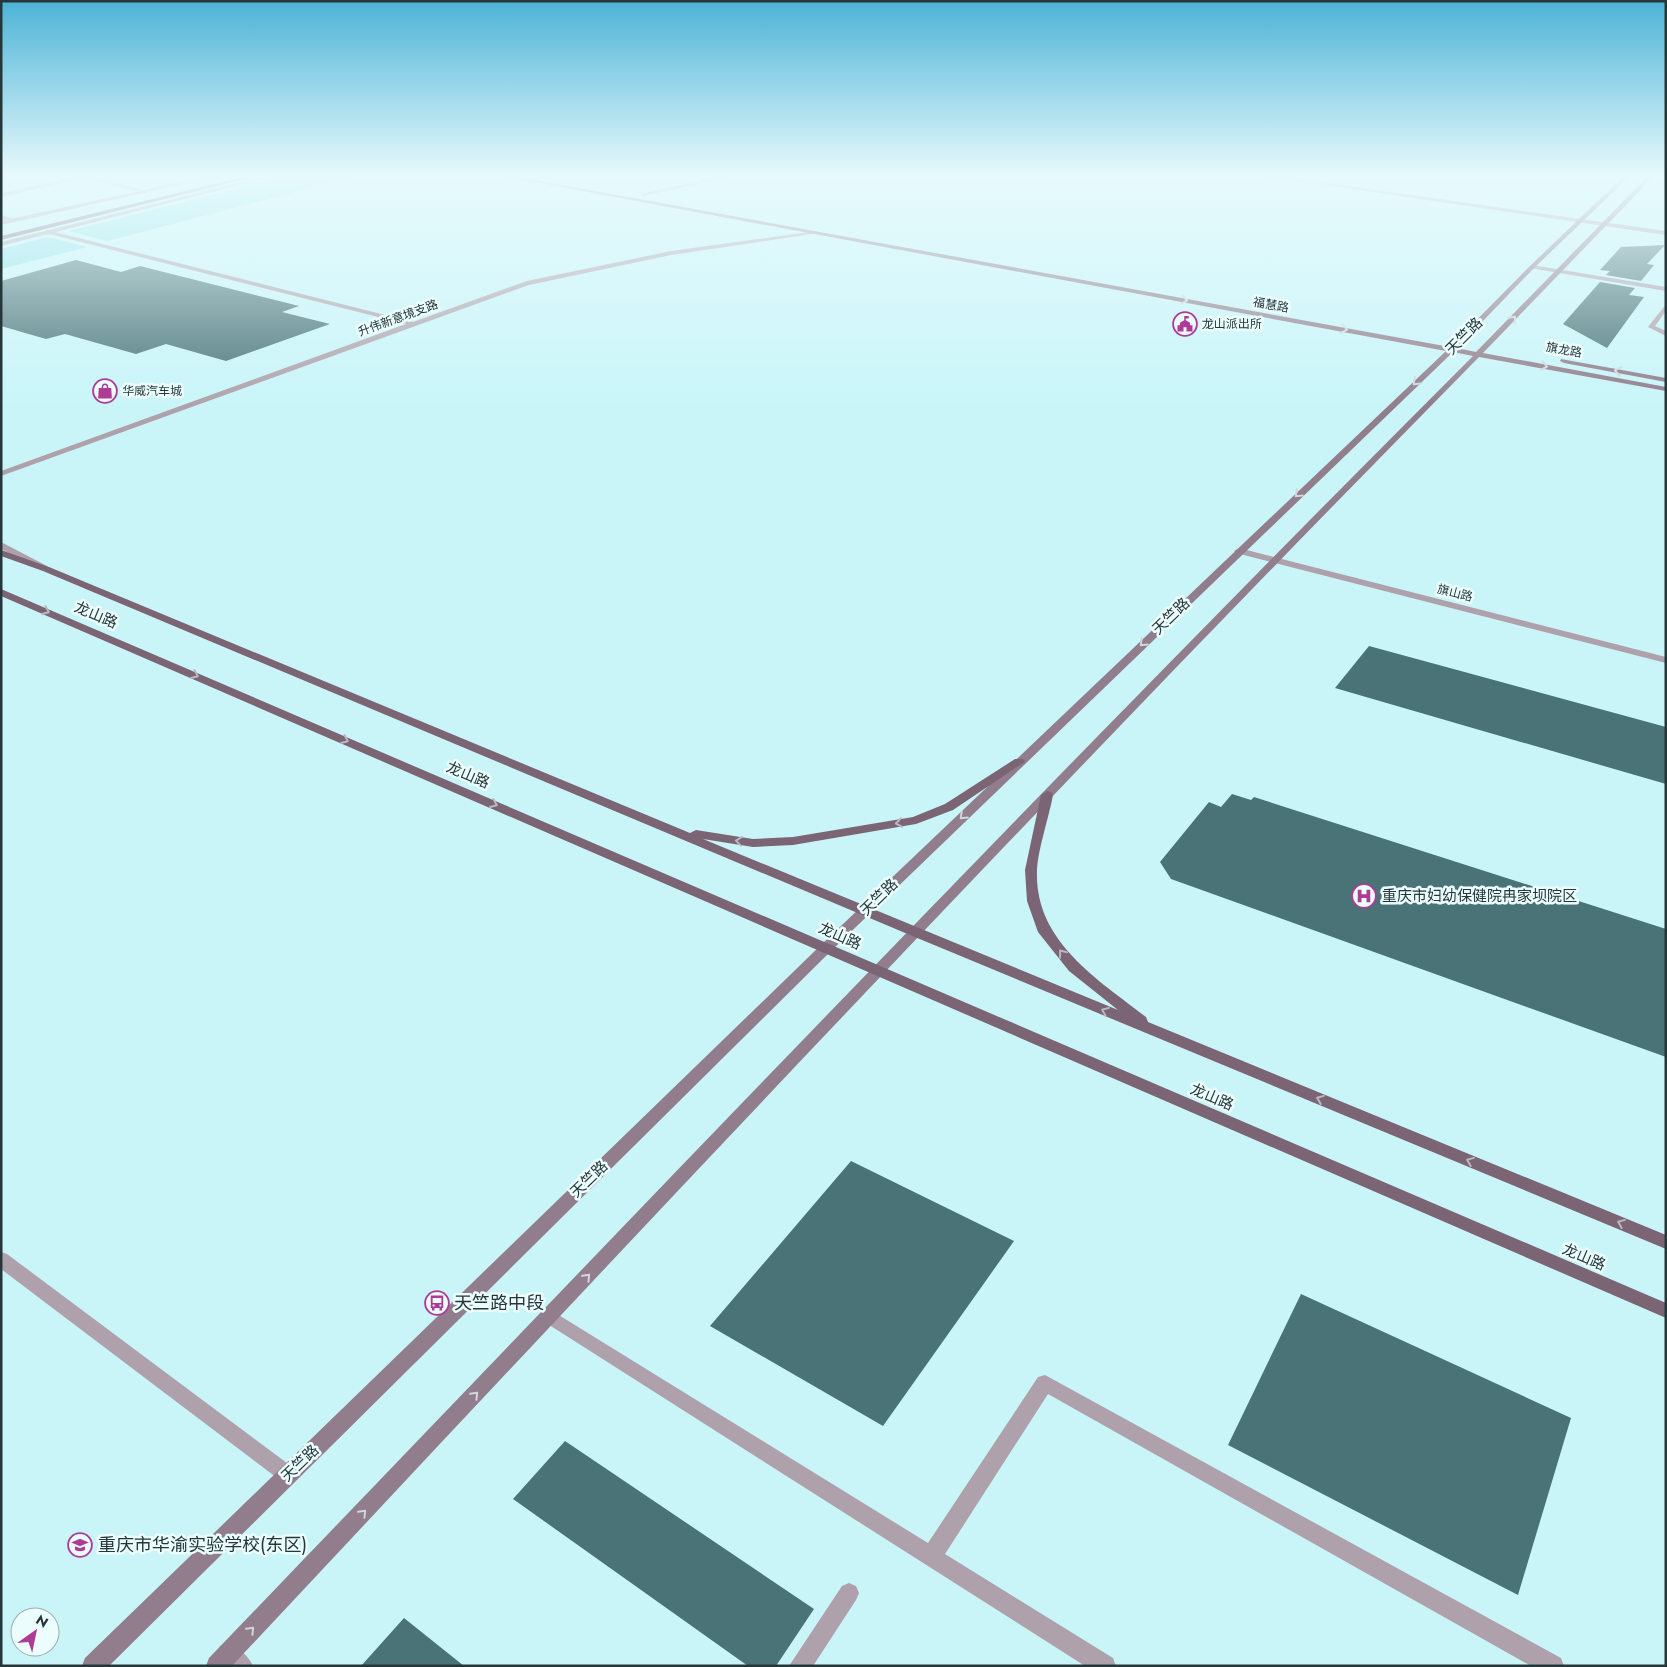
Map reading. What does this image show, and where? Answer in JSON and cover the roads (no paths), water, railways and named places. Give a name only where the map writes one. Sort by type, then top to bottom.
[{"type":"main road","name":"福慧路","points":[[930,253],[1481,349]]},
{"type":"main road","points":[[967,253],[987,257]]},
{"type":"main road","name":"天竺路","points":[[93,1666],[826,947],[1547,253]]},
{"type":"main road","name":"天竺路","points":[[229,1662],[549,1316],[878,970],[1274,559],[1577,253]]},
{"type":"main road","points":[[1453,344],[1468,344]]},
{"type":"main road","points":[[1481,349],[1495,349]]},
{"type":"main road","points":[[1481,349],[1666,389]]},
{"type":"main road","name":"旗龙路","points":[[1552,359],[1666,380]]},
{"type":"main road","name":"龙山路","points":[[1,553],[46,569],[915,932],[1666,1242]]},
{"type":"main road","name":"龙山路","points":[[1,592],[1666,1311]]},
{"type":"main road","points":[[671,830],[753,843],[793,841],[916,820],[949,807],[1020,761]]},
{"type":"main road","points":[[1048,795],[1030,870],[1034,901],[1046,932],[1074,968],[1152,1030]]},
{"type":"street","points":[[129,253],[412,324]]},
{"type":"street","name":"升伟新意境支路","points":[[1,474],[527,283],[672,253]]},
{"type":"street","points":[[1532,267],[1666,289]]},
{"type":"street","points":[[1666,306],[1651,327],[1666,334]]},
{"type":"street","points":[[1,545],[46,569]]},
{"type":"street","name":"旗山路","points":[[1239,551],[1666,660]]},
{"type":"street","points":[[1,1259],[288,1475]]},
{"type":"street","points":[[549,1316],[1105,1666]]},
{"type":"street","points":[[932,1556],[1045,1383],[1553,1666]]},
{"type":"street","points":[[800,1666],[849,1592]]},
{"type":"place","name":"龙山派出所","points":[[1185,324]]},
{"type":"place","name":"华威汽车城","points":[[105,391]]},
{"type":"place","name":"重庆市妇幼保健院冉家坝院区","points":[[1364,896]]},
{"type":"place","name":"天竺路中段","points":[[437,1303]]},
{"type":"place","name":"重庆市华渝实验学校(东区)","points":[[80,1545]]}]
